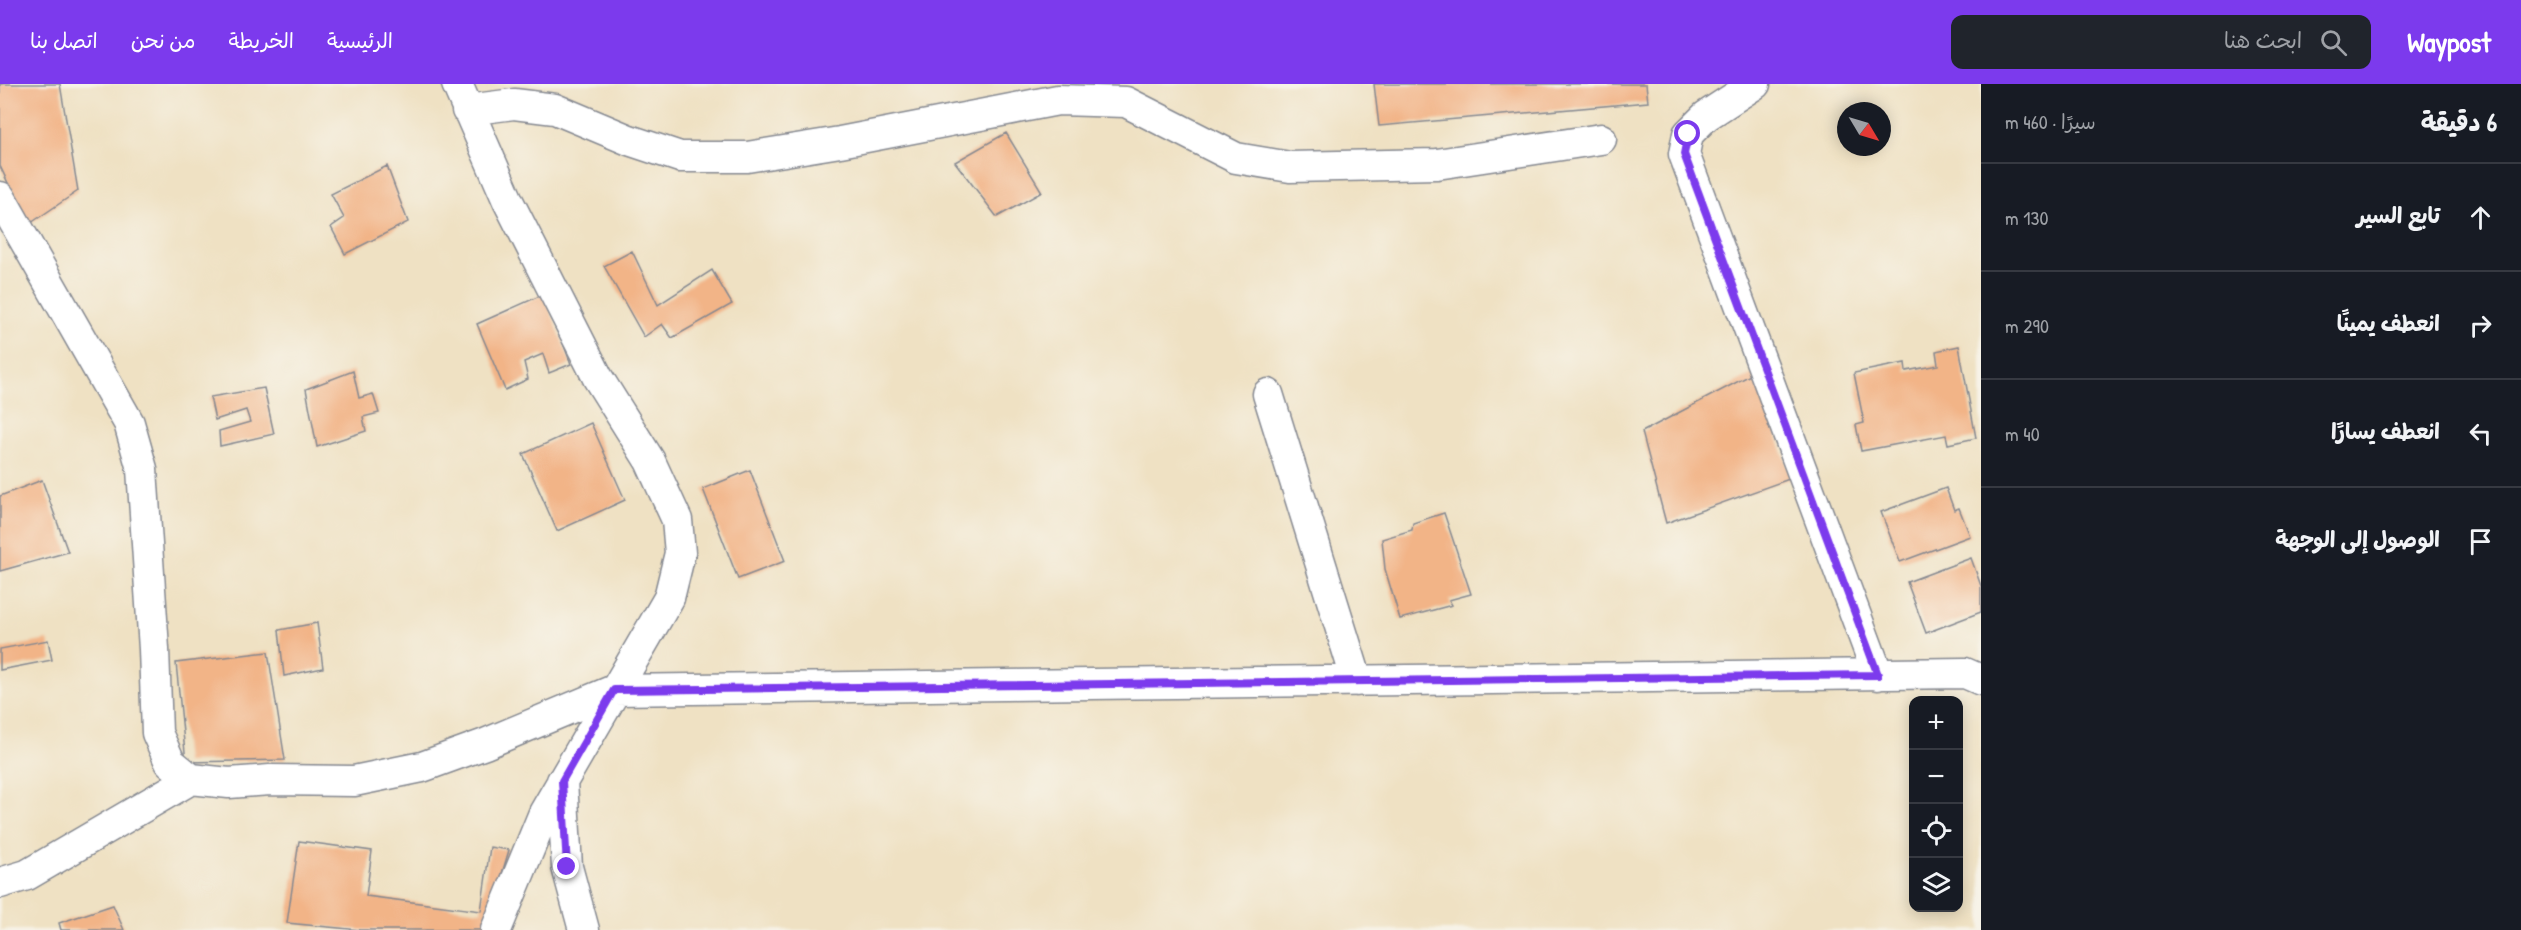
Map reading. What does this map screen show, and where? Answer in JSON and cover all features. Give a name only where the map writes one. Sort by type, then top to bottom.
[{"type":"street","points":[[1755,84],[1706,116],[1688,134],[1684,154],[1878,675]]},
{"type":"street","points":[[462,97],[555,110],[628,140],[680,157],[747,157],[840,142],[1058,99],[1126,102],[1236,158],[1290,167],[1437,164],[1601,139]]},
{"type":"street","points":[[462,97],[508,201],[598,378],[650,461],[677,520],[680,553],[669,598],[544,813],[496,930]]},
{"type":"street","points":[[0,197],[129,423],[137,447],[142,469],[157,733],[170,762],[191,779],[229,783],[270,780],[354,781],[422,767],[485,744],[614,690],[1965,673],[1981,680]]},
{"type":"street","points":[[1268,394],[1357,681]]},
{"type":"street","points":[[0,884],[27,875],[191,779]]},
{"type":"street","points":[[562,781],[567,867],[584,930]]},
{"type":"building","points":[[0,84],[60,84],[78,191],[28,225],[0,166]]},
{"type":"building","points":[[1374,84],[1646,84],[1648,102],[1379,126]]},
{"type":"building","points":[[1006,133],[1042,192],[997,217],[955,162]]},
{"type":"building","points":[[387,166],[408,222],[345,254],[331,227],[344,218],[331,194]]},
{"type":"building","points":[[632,251],[658,305],[712,270],[732,304],[672,338],[662,324],[644,337],[604,266]]},
{"type":"building","points":[[544,294],[571,364],[549,373],[543,354],[524,362],[528,379],[505,390],[477,324]]},
{"type":"building","points":[[1959,346],[1976,438],[1948,444],[1946,435],[1861,451],[1856,425],[1864,423],[1854,373],[1905,363],[1906,371],[1938,365],[1936,351]]},
{"type":"building","points":[[353,371],[359,398],[373,394],[379,413],[363,417],[366,431],[317,447],[306,389]]},
{"type":"building","points":[[1754,373],[1792,478],[1666,523],[1642,432]]},
{"type":"building","points":[[264,388],[274,434],[220,446],[219,431],[250,422],[246,410],[215,420],[210,397]]},
{"type":"building","points":[[591,423],[625,500],[557,531],[523,454]]},
{"type":"building","points":[[750,470],[785,561],[738,579],[703,489]]},
{"type":"building","points":[[42,480],[68,552],[0,571],[0,496]]},
{"type":"building","points":[[1946,488],[1954,510],[1959,508],[1970,536],[1900,562],[1881,512]]},
{"type":"building","points":[[1444,513],[1471,594],[1449,600],[1452,605],[1400,619],[1385,569],[1382,539],[1412,530],[1413,523]]},
{"type":"building","points":[[1971,558],[1981,586],[1981,612],[1926,633],[1907,582]]},
{"type":"building","points":[[317,623],[323,668],[284,676],[279,630]]},
{"type":"building","points":[[48,640],[52,660],[0,670],[0,649]]},
{"type":"building","points":[[268,652],[285,760],[186,762],[176,663]]},
{"type":"building","points":[[299,841],[372,851],[366,896],[481,911],[490,847],[509,850],[485,930],[360,930],[287,923]]},
{"type":"building","points":[[113,905],[124,930],[61,930],[59,923]]},
{"type":"route","points":[[567,867],[562,781],[614,690],[1878,675],[1684,154],[1688,134]]}]
